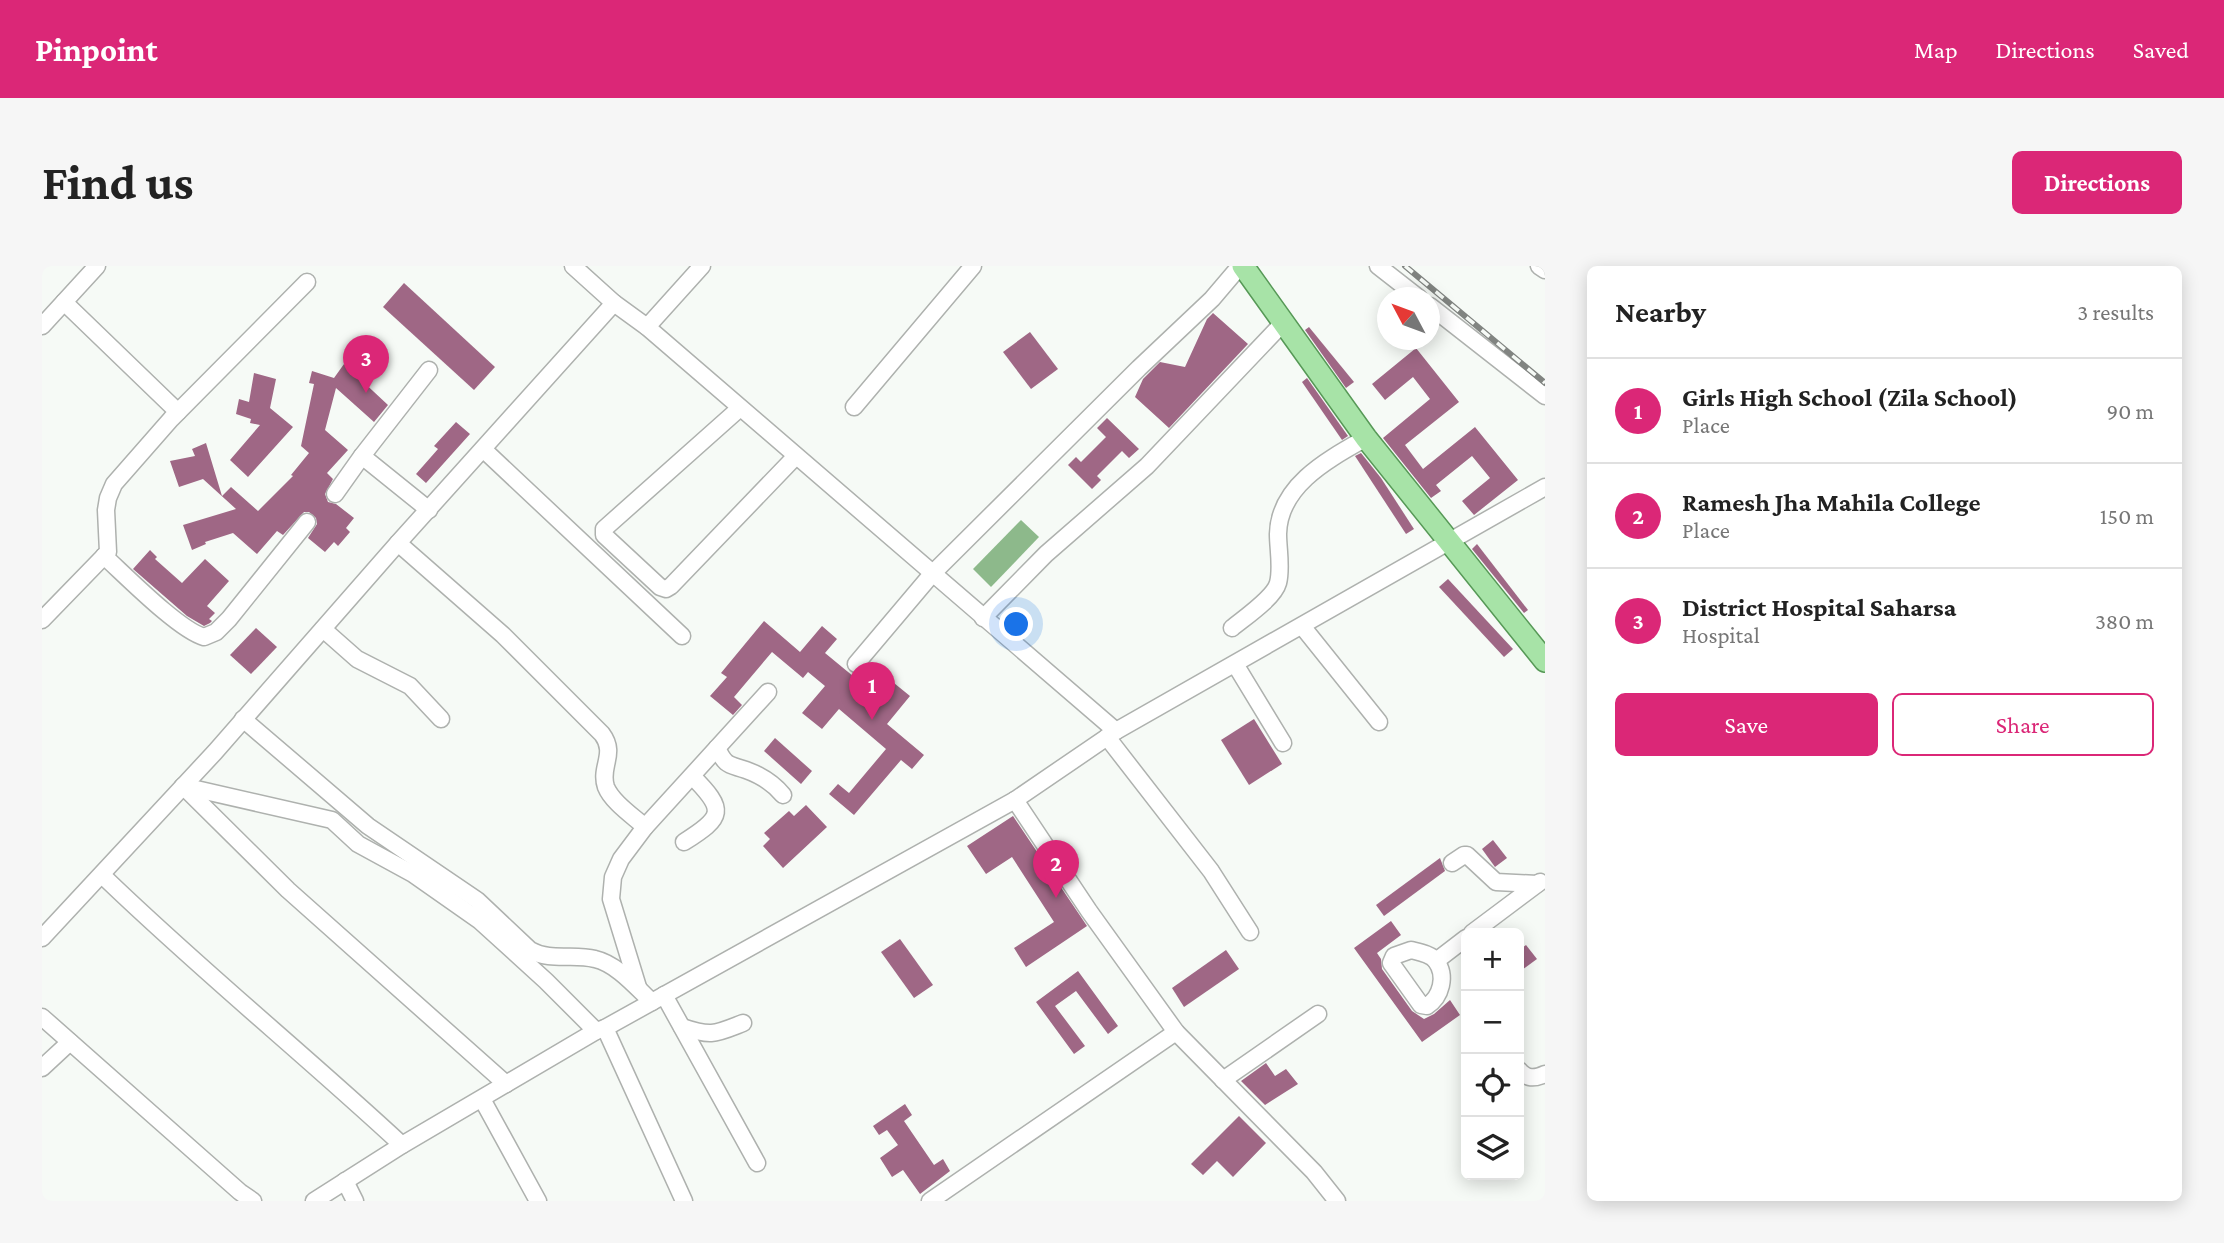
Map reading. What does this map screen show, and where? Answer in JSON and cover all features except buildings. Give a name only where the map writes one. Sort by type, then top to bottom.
[{"type":"main road","points":[[1242,266],[1366,438],[1545,661]]},
{"type":"street","points":[[42,326],[97,266]]},
{"type":"street","points":[[573,266],[983,618],[1111,734],[1211,872],[1250,932]]},
{"type":"street","points":[[647,327],[702,266]]},
{"type":"street","points":[[855,407],[972,266]]},
{"type":"street","points":[[856,664],[932,575],[1139,368],[1212,299],[1242,266]]},
{"type":"street","points":[[1378,266],[1405,287]]},
{"type":"street","points":[[1538,266],[1545,270]]},
{"type":"street","points":[[42,620],[104,556],[109,546],[106,510],[114,484],[178,412],[307,282]]},
{"type":"street","points":[[64,302],[178,412]]},
{"type":"street","points":[[42,938],[183,786],[614,303]]},
{"type":"street","points":[[1440,314],[1545,396]]},
{"type":"street","points":[[983,618],[1046,554],[1147,467],[1283,323]]},
{"type":"street","points":[[335,494],[429,370]]},
{"type":"street","points":[[740,408],[604,529],[604,535],[660,587],[666,589],[671,586],[796,456]]},
{"type":"street","points":[[1232,628],[1267,598],[1278,583],[1279,521],[1289,498],[1320,464],[1366,438]]},
{"type":"street","points":[[483,449],[682,636]]},
{"type":"street","points":[[362,456],[429,510]]},
{"type":"street","points":[[314,1201],[506,1084],[1016,800],[1111,734],[1545,487]]},
{"type":"street","points":[[104,556],[191,632],[208,637],[229,619],[307,522]]},
{"type":"street","points":[[398,544],[503,635],[602,734],[610,747],[605,779],[607,789],[645,827]]},
{"type":"street","points":[[1302,626],[1379,722]]},
{"type":"street","points":[[323,629],[357,659],[410,686],[440,719]]},
{"type":"street","points":[[1235,664],[1283,743]]},
{"type":"street","points":[[639,990],[615,913],[611,889],[621,859],[645,827],[768,692]]},
{"type":"street","points":[[243,719],[368,825],[477,901],[530,950],[540,956],[593,958],[624,976],[639,990],[658,999],[682,1027],[757,1163]]},
{"type":"street","points":[[717,748],[729,765],[749,771],[777,788],[783,795]]},
{"type":"street","points":[[684,842],[712,824],[716,815],[708,792],[692,776]]},
{"type":"street","points":[[183,786],[332,820],[358,844],[413,874],[480,921],[601,1030],[684,1201]]},
{"type":"street","points":[[183,786],[288,890],[506,1084]]},
{"type":"street","points":[[1016,800],[1089,911],[1176,1032],[1314,1172],[1337,1201]]},
{"type":"street","points":[[1451,863],[1467,855],[1496,882],[1541,881]]},
{"type":"street","points":[[102,875],[155,926],[323,1071],[402,1146]]},
{"type":"street","points":[[1479,928],[1541,881]]},
{"type":"street","points":[[1436,961],[1461,942]]},
{"type":"street","points":[[1223,1080],[1318,1014]]},
{"type":"street","points":[[42,1017],[241,1198]]},
{"type":"street","points":[[682,1027],[704,1035],[713,1035],[743,1023]]},
{"type":"street","points":[[930,1201],[1176,1032]]},
{"type":"street","points":[[42,1068],[70,1042]]},
{"type":"street","points":[[1524,1074],[1529,1078],[1545,1074]]},
{"type":"street","points":[[482,1099],[538,1201]]},
{"type":"street","points":[[345,1181],[355,1201]]},
{"type":"shaded area","points":[[1021,520],[1039,537],[991,587],[973,569]]},
{"type":"railway","points":[[1405,266],[1545,383]]},
{"type":"place","name":"District Hospital Saharsa","points":[[366,393]]},
{"type":"place","name":"Girls High School (Zila School)","points":[[872,720]]},
{"type":"place","name":"Ramesh Jha Mahila College","points":[[1056,898]]}]
